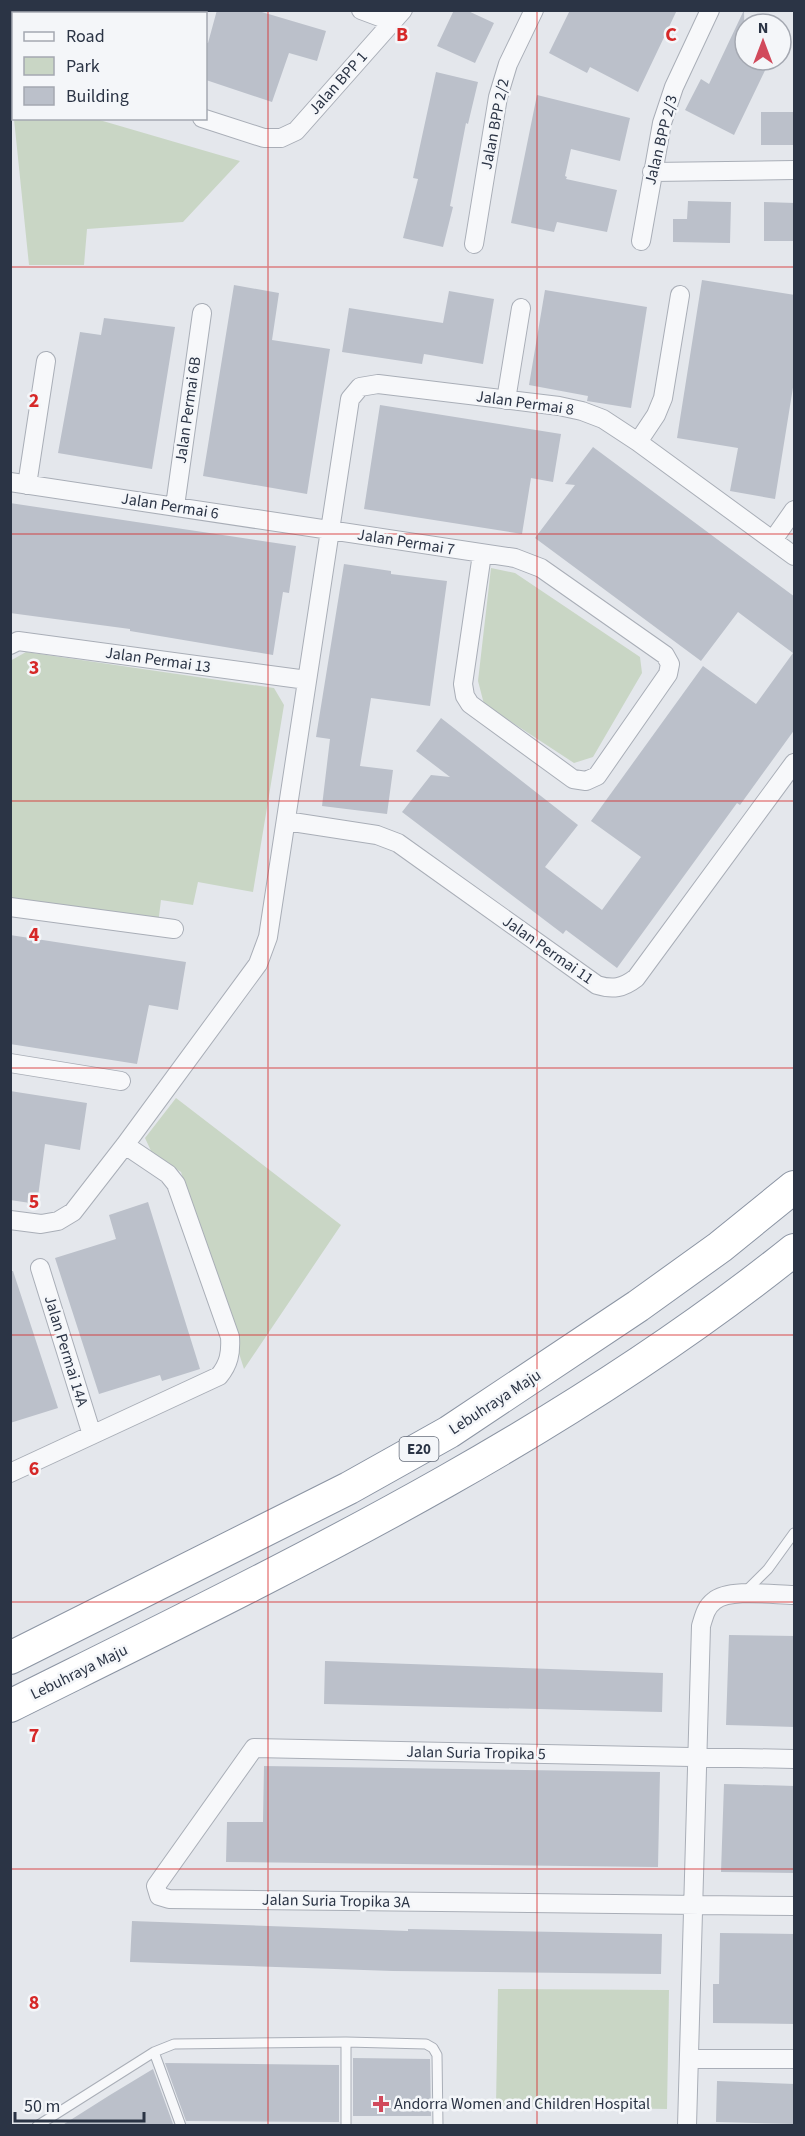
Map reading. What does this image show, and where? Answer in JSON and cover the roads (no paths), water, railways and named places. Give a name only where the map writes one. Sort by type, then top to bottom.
[{"type":"highway","name":"Lebuhraya Maju","points":[[10,1658],[349,1488],[449,1432],[565,1357],[638,1306],[720,1247],[795,1186]]},
{"type":"highway","name":"Lebuhraya Maju","points":[[10,1706],[205,1609],[443,1484],[558,1415],[669,1344],[795,1250]]},
{"type":"street","points":[[361,10],[398,16]]},
{"type":"street","name":"Jalan BPP 2/2","points":[[474,244],[498,97],[507,64],[534,10]]},
{"type":"street","name":"Jalan BPP 2/3","points":[[641,241],[662,123],[674,87],[710,10]]},
{"type":"street","name":"Jalan BPP 1","points":[[207,120],[264,138],[281,138],[296,131],[398,16]]},
{"type":"street","points":[[652,172],[795,170]]},
{"type":"street","points":[[638,442],[656,415],[663,398],[680,295]]},
{"type":"street","points":[[506,400],[521,308]]},
{"type":"street","name":"Jalan Permai 6B","points":[[175,506],[202,313]]},
{"type":"street","points":[[19,484],[46,361]]},
{"type":"street","name":"Jalan Permai 8","points":[[10,1220],[42,1224],[58,1221],[73,1212],[258,964],[268,937],[350,399],[360,387],[378,384],[559,406],[603,419],[795,556]]},
{"type":"street","name":"Jalan Permai 6","points":[[19,484],[330,531]]},
{"type":"street","points":[[773,540],[795,510]]},
{"type":"street","name":"Jalan Permai 7","points":[[330,531],[515,558],[541,568],[665,655],[670,664],[668,674],[597,776],[586,781],[573,779],[470,704],[465,696],[463,684],[482,554]]},
{"type":"street","name":"Jalan Permai 13","points":[[10,645],[18,641],[307,680]]},
{"type":"street","name":"Jalan Permai 11","points":[[286,821],[377,835],[398,843],[597,985],[617,988],[628,985],[636,978],[795,763]]},
{"type":"street","points":[[10,907],[174,929]]},
{"type":"street","points":[[10,1063],[121,1081]]},
{"type":"street","points":[[10,1473],[219,1376],[225,1369],[231,1349],[230,1337],[176,1184],[168,1174],[125,1145]]},
{"type":"street","name":"Jalan Permai 14A","points":[[40,1268],[93,1435]]},
{"type":"street","points":[[687,2126],[701,1626],[705,1611],[714,1600],[726,1595],[795,1595]]},
{"type":"street","name":"Jalan Suria Tropika 5","points":[[254,1748],[795,1760]]},
{"type":"street","name":"Jalan Suria Tropika 3A","points":[[254,1748],[156,1886],[159,1896],[168,1899],[694,1905]]},
{"type":"street","points":[[694,1905],[795,1906]]},
{"type":"street","points":[[689,2059],[795,2059]]},
{"type":"lane","points":[[744,1594],[768,1569],[795,1533]]},
{"type":"lane","points":[[346,2042],[346,2126]]},
{"type":"lane","points":[[37,2126],[154,2052],[174,2044],[346,2042],[426,2044],[433,2048],[437,2055],[438,2126]]},
{"type":"lane","points":[[154,2052],[181,2126]]},
{"type":"place","name":"Andorra Women and Children Hospital","points":[[381,2104]]}]
